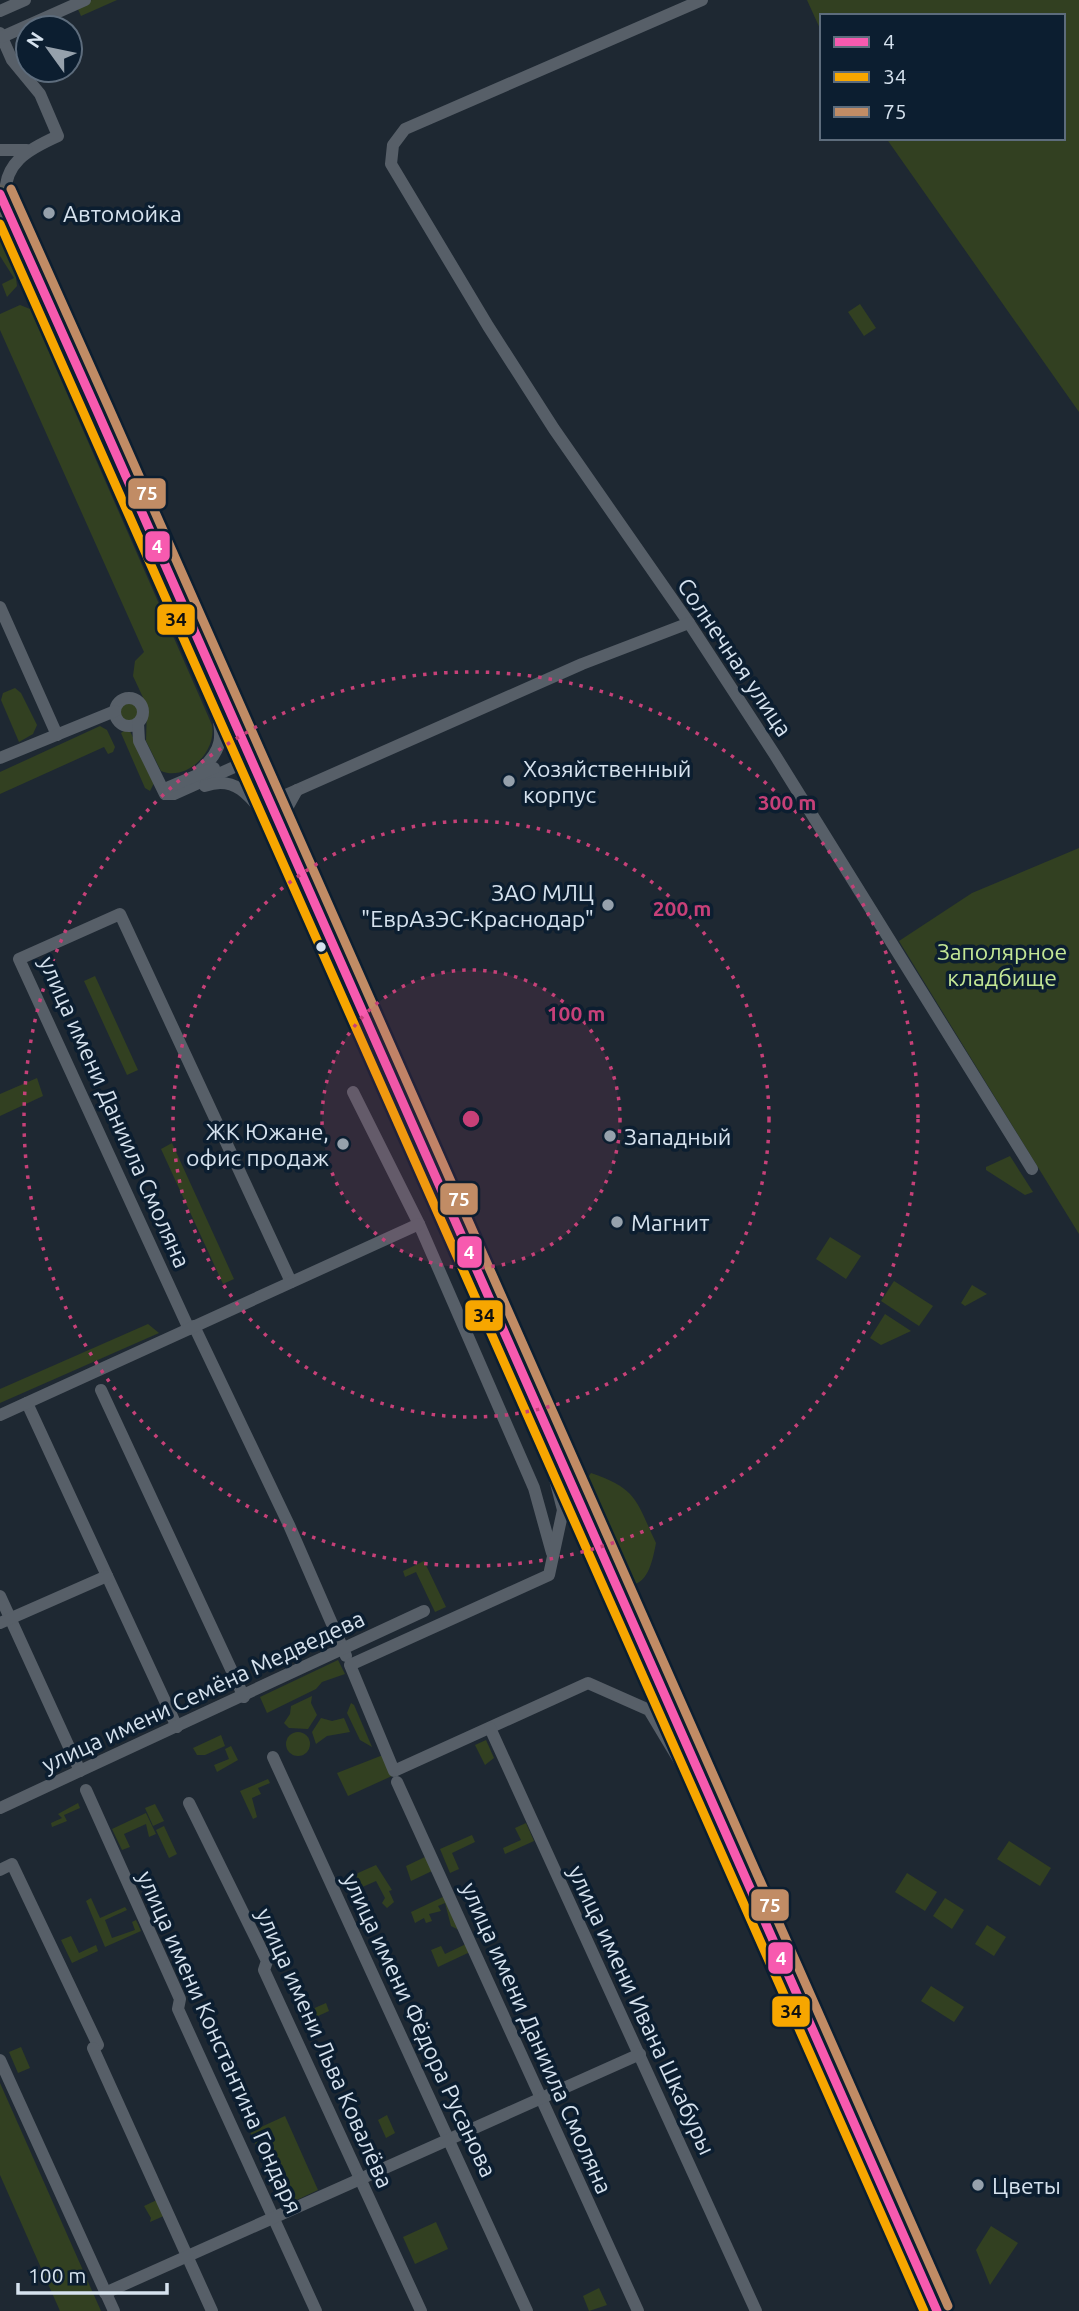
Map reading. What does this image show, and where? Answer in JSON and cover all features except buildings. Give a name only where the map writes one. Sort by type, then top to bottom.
[{"type":"highway","points":[[2,208],[216,706],[247,760]]},
{"type":"highway","points":[[2,208],[247,760],[550,1460],[927,2311]]},
{"type":"highway","points":[[266,808],[286,834],[629,1620],[937,2311]]},
{"type":"street","points":[[0,11],[25,0]]},
{"type":"street","points":[[0,150],[27,150],[58,136],[40,93],[12,60],[1,35],[85,0]]},
{"type":"street","name":"Солнечная улица","points":[[702,0],[405,129],[393,145],[391,164],[554,429],[689,623],[775,755],[1032,1169]]},
{"type":"street","points":[[2,208],[8,174],[27,150]]},
{"type":"street","points":[[0,607],[57,735]]},
{"type":"street","points":[[168,792],[219,782],[230,784],[250,795],[266,808],[297,790],[582,664],[689,623]]},
{"type":"street","points":[[0,758],[115,711],[123,700],[136,700],[143,711],[138,723],[139,741],[168,792]]},
{"type":"street","points":[[168,792],[195,774],[213,757],[222,737],[216,706]]},
{"type":"street","points":[[115,711],[121,723],[130,726],[138,723]]},
{"type":"street","points":[[247,760],[274,784],[297,790]]},
{"type":"street","points":[[195,774],[247,760]]},
{"type":"street","points":[[168,792],[247,760]]},
{"type":"street","points":[[286,834],[285,815],[297,790]]},
{"type":"street","name":"улица имени Даниила Смоляна","points":[[291,1282],[120,914],[19,960],[192,1327],[289,1525],[394,1771],[489,1728]]},
{"type":"street","points":[[353,1092],[419,1224],[534,1488],[553,1557]]},
{"type":"street","points":[[0,1415],[419,1224]]},
{"type":"street","points":[[101,1390],[244,1697]]},
{"type":"street","points":[[27,1403],[177,1727]]},
{"type":"street","points":[[350,1665],[550,1575],[563,1510],[550,1460]]},
{"type":"street","points":[[5,1621],[107,1576]]},
{"type":"street","points":[[0,1596],[5,1621],[80,1772]]},
{"type":"street","name":"улица имени Семёна Медведева","points":[[1,1805],[244,1697],[424,1611]]},
{"type":"street","points":[[489,1728],[588,1683],[649,1710],[691,1780]]},
{"type":"street","name":"улица имени Ивана Шкабуры","points":[[489,1728],[756,2311]]},
{"type":"street","name":"улица имени Фёдора Русанова","points":[[273,1757],[527,2311]]},
{"type":"street","name":"улица имени Даниила Смоляна","points":[[397,1782],[638,2311]]},
{"type":"street","name":"улица имени Константина Гондаря","points":[[86,1790],[180,1999],[178,2009],[316,2311]]},
{"type":"street","name":"улица имени Льва Ковалёва","points":[[189,1803],[267,1961],[264,1970],[421,2311]]},
{"type":"street","points":[[0,1870],[12,1864],[212,2311]]},
{"type":"street","points":[[105,2293],[640,2054]]},
{"type":"street","points":[[0,2060],[114,2311]]},
{"type":"green space","points":[[92,0],[117,0],[84,15],[80,14],[77,7]]},
{"type":"green space","points":[[807,0],[1079,0],[1079,412],[887,140],[1065,140],[1065,14],[820,14],[820,29]]},
{"type":"green space","points":[[0,235],[15,269],[17,286],[7,297],[2,284],[14,278],[0,256]]},
{"type":"green space","points":[[860,304],[876,328],[864,336],[848,312]]},
{"type":"green space","points":[[20,305],[30,309],[212,725],[210,745],[205,754],[190,768],[181,772],[161,771],[146,741],[147,706],[133,676],[135,661],[144,652],[0,330],[0,314]]},
{"type":"green space","points":[[15,688],[21,693],[37,725],[33,734],[19,742],[1,700],[3,693]]},
{"type":"green space","points":[[129,703],[135,706],[138,712],[135,718],[129,721],[123,718],[120,712],[123,706]]},
{"type":"green space","points":[[100,726],[107,730],[115,747],[113,752],[108,754],[104,747],[0,794],[0,772]]},
{"type":"green space","points":[[126,729],[130,731],[154,783],[150,791],[145,788],[121,733]]},
{"type":"green space","name":"Заполярное кладбище","points":[[1079,848],[1079,1234],[899,941],[972,893]]},
{"type":"green space","points":[[95,976],[138,1070],[127,1075],[84,981]]},
{"type":"green space","points":[[37,1078],[43,1096],[0,1116],[0,1094]]},
{"type":"green space","points":[[172,1143],[234,1279],[223,1284],[161,1149]]},
{"type":"green space","points":[[1010,1156],[1033,1192],[1025,1195],[986,1170],[986,1167]]},
{"type":"green space","points":[[830,1237],[861,1256],[846,1279],[816,1259]]},
{"type":"green space","points":[[894,1281],[933,1306],[919,1326],[881,1301]]},
{"type":"green space","points":[[972,1285],[987,1294],[965,1306],[961,1303]]},
{"type":"green space","points":[[885,1314],[911,1331],[881,1345],[870,1338]]},
{"type":"green space","points":[[148,1324],[159,1333],[0,1403],[0,1389]]},
{"type":"green space","points":[[591,1473],[618,1485],[634,1498],[656,1543],[649,1569],[637,1583],[631,1585],[584,1483]]},
{"type":"green space","points":[[424,1561],[446,1607],[435,1612],[416,1572],[405,1577],[403,1571]]},
{"type":"green space","points":[[338,1660],[345,1674],[322,1682],[316,1689],[267,1713],[260,1697]]},
{"type":"green space","points":[[312,1696],[311,1703],[317,1715],[308,1729],[289,1728],[284,1723],[290,1714],[291,1706]]},
{"type":"green space","points":[[351,1703],[372,1747],[360,1740],[347,1713]]},
{"type":"green space","points":[[321,1718],[332,1721],[344,1718],[350,1732],[327,1736],[316,1744],[312,1732]]},
{"type":"green space","points":[[298,1732],[307,1735],[310,1744],[307,1753],[298,1756],[289,1753],[286,1744],[289,1735]]},
{"type":"green space","points":[[221,1735],[225,1746],[205,1755],[197,1755],[193,1748]]},
{"type":"green space","points":[[486,1740],[494,1758],[485,1765],[475,1745]]},
{"type":"green space","points":[[231,1746],[238,1760],[217,1772],[214,1765],[229,1759],[225,1749]]},
{"type":"green space","points":[[383,1755],[392,1776],[348,1796],[337,1773]]},
{"type":"green space","points":[[268,1779],[270,1783],[258,1788],[261,1794],[252,1798],[257,1817],[253,1819],[240,1791]]},
{"type":"green space","points":[[78,1803],[80,1808],[64,1815],[67,1821],[52,1827],[51,1823],[62,1818],[58,1814]]},
{"type":"green space","points":[[155,1804],[164,1821],[153,1826],[145,1808]]},
{"type":"green space","points":[[146,1813],[156,1834],[149,1837],[146,1824],[124,1834],[130,1847],[122,1850],[112,1829]]},
{"type":"green space","points":[[526,1823],[534,1841],[505,1854],[503,1848],[521,1840],[515,1828]]},
{"type":"green space","points":[[164,1826],[177,1854],[169,1858],[156,1830]]},
{"type":"green space","points":[[472,1835],[475,1842],[452,1853],[459,1869],[450,1873],[440,1849]]},
{"type":"green space","points":[[1009,1841],[1051,1868],[1040,1886],[997,1859]]},
{"type":"green space","points":[[425,1857],[432,1871],[411,1881],[406,1866]]},
{"type":"green space","points":[[376,1865],[392,1890],[389,1891],[394,1902],[387,1908],[382,1903],[385,1898],[376,1881],[349,1893],[343,1879],[350,1876],[354,1879],[358,1873]]},
{"type":"green space","points":[[907,1873],[937,1892],[925,1911],[895,1892]]},
{"type":"green space","points":[[447,1895],[459,1930],[451,1926],[445,1903],[438,1906],[441,1911],[429,1914],[432,1921],[426,1923],[424,1918],[415,1923],[411,1912]]},
{"type":"green space","points":[[91,1898],[100,1918],[125,1907],[127,1910],[105,1920],[112,1938],[135,1930],[132,1922],[136,1920],[141,1931],[105,1947],[86,1901]]},
{"type":"green space","points":[[945,1898],[964,1910],[952,1929],[933,1916]]},
{"type":"green space","points":[[987,1925],[1006,1937],[994,1956],[975,1944]]},
{"type":"green space","points":[[71,1936],[79,1953],[96,1945],[98,1951],[72,1963],[61,1940]]},
{"type":"green space","points":[[466,1944],[470,1952],[438,1967],[431,1950],[441,1946],[445,1954]]},
{"type":"green space","points":[[931,1986],[964,2007],[954,2022],[921,2001]]},
{"type":"green space","points":[[326,2003],[329,2011],[318,2016],[308,2031],[301,2014]]},
{"type":"green space","points":[[21,2047],[30,2068],[18,2073],[9,2052]]},
{"type":"green space","points":[[0,2083],[101,2311],[60,2311],[0,2175]]},
{"type":"green space","points":[[387,2115],[395,2133],[386,2138],[378,2120]]},
{"type":"green space","points":[[285,2116],[318,2190],[284,2206],[250,2132]]},
{"type":"green space","points":[[159,2199],[166,2215],[150,2222],[151,2218],[144,2206]]},
{"type":"green space","points":[[436,2222],[448,2249],[415,2264],[403,2237]]},
{"type":"green space","points":[[991,2226],[1018,2243],[990,2285],[976,2250]]},
{"type":"green space","points":[[599,2288],[607,2305],[589,2311],[583,2296]]},
{"type":"transit line","name":"75","points":[[11,189],[948,2306]]},
{"type":"transit line","name":"4","points":[[0,194],[937,2311]]},
{"type":"transit line","name":"34","points":[[0,224],[924,2311]]},
{"type":"place","name":"Автомойка","points":[[49,213]]},
{"type":"place","name":"Хозяйственный корпус","points":[[509,781]]},
{"type":"place","name":"ЗАО МЛЦ \"ЕврАзЭС-Краснодар\"","points":[[608,905]]},
{"type":"place","name":"Западный","points":[[610,1136]]},
{"type":"place","name":"ЖК Южане, офис продаж","points":[[343,1144]]},
{"type":"place","name":"Магнит","points":[[617,1222]]},
{"type":"place","name":"Цветы","points":[[978,2185]]}]
